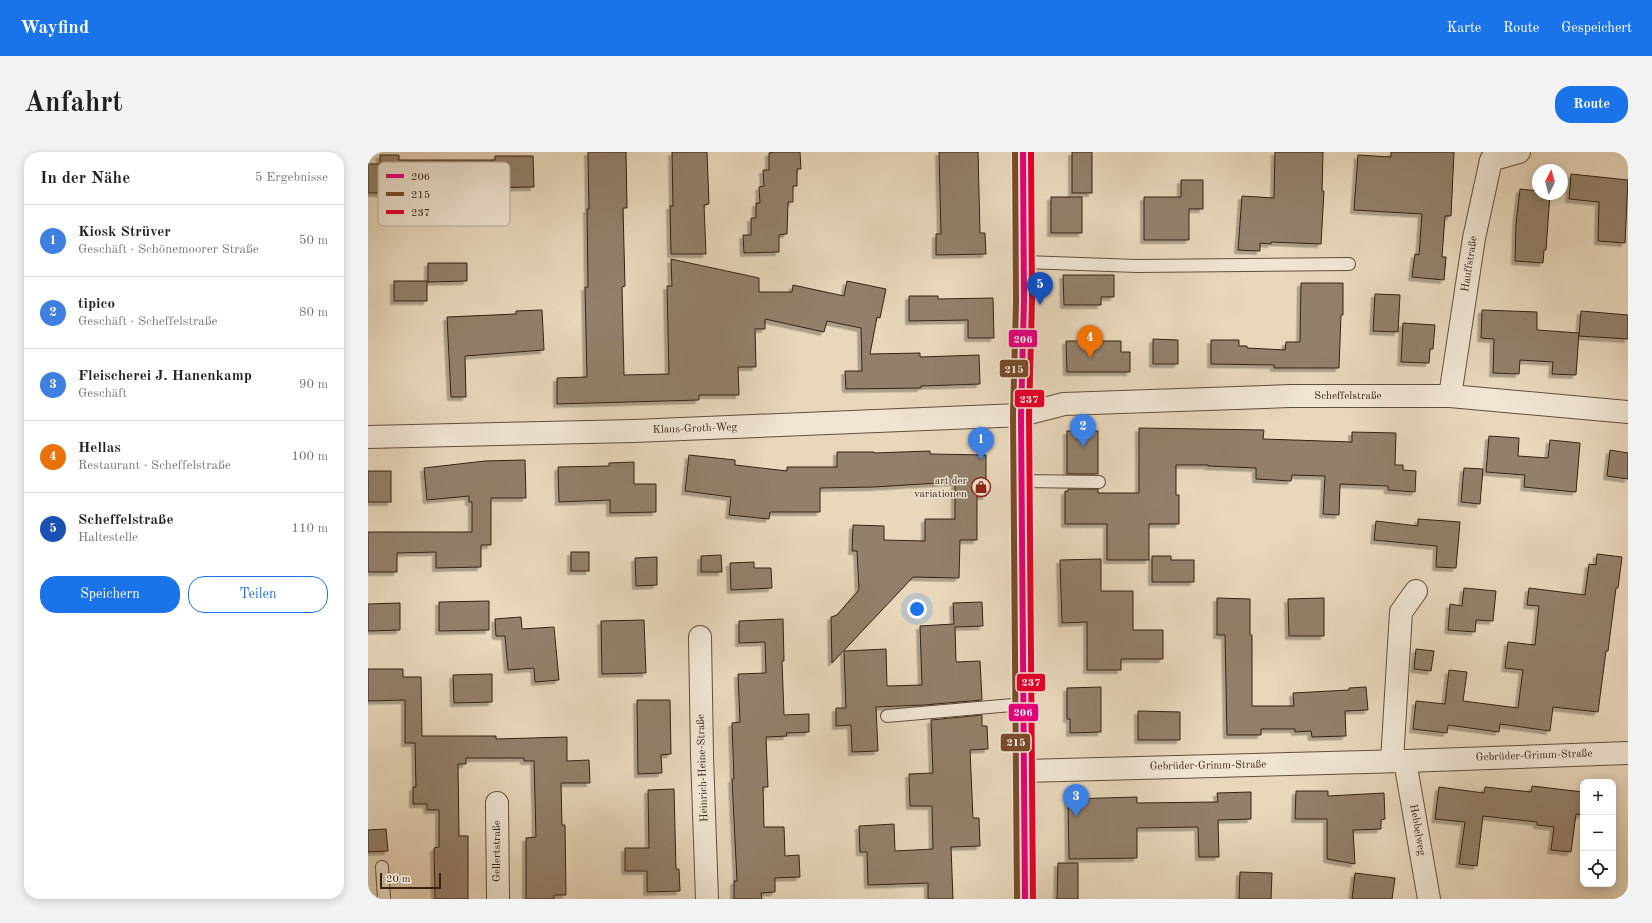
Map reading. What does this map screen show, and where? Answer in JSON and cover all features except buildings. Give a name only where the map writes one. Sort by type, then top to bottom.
[{"type":"street","points":[[1023,152],[1024,262],[1021,415],[1024,704],[1024,899]]},
{"type":"street","name":"Hauffstraße","points":[[1450,396],[1474,238],[1491,160],[1518,152]]},
{"type":"street","name":"Scheffelstraße","points":[[1021,415],[1064,404],[1290,396],[1450,396],[1628,412]]},
{"type":"street","name":"Klaus-Groth-Weg","points":[[368,437],[634,431],[1021,415]]},
{"type":"street","points":[[1398,761],[1401,612],[1416,591]]},
{"type":"street","name":"Heinrich-Heine-Straße","points":[[700,637],[707,899]]},
{"type":"street","name":"Gebrüder-Grimm-Straße","points":[[1024,771],[1628,753]]},
{"type":"street","name":"Hebbelweg","points":[[1398,761],[1428,899]]},
{"type":"street","name":"Gellertstraße","points":[[497,803],[498,899]]},
{"type":"lane","points":[[1024,262],[1137,266],[1349,264]]},
{"type":"lane","points":[[1022,481],[1099,482]]},
{"type":"lane","points":[[887,716],[1024,704]]},
{"type":"lane","points":[[382,867],[384,899]]},
{"type":"transit line","name":"215","points":[[1015,152],[1016,301],[1013,415],[1017,899]]},
{"type":"transit line","name":"206","points":[[1023,152],[1024,301],[1021,415],[1025,899]]},
{"type":"transit line","name":"237","points":[[1031,152],[1032,301],[1029,415],[1033,899]]},
{"type":"place","name":"Scheffelstraße","points":[[1040,305]]},
{"type":"place","name":"Hellas","points":[[1090,358]]},
{"type":"place","name":"tipico","points":[[1083,447]]},
{"type":"place","name":"Kiosk Strüver","points":[[981,460]]},
{"type":"place","name":"art der variationen","points":[[981,487]]},
{"type":"place","name":"Fleischerei J. Hanenkamp","points":[[1076,817]]}]
